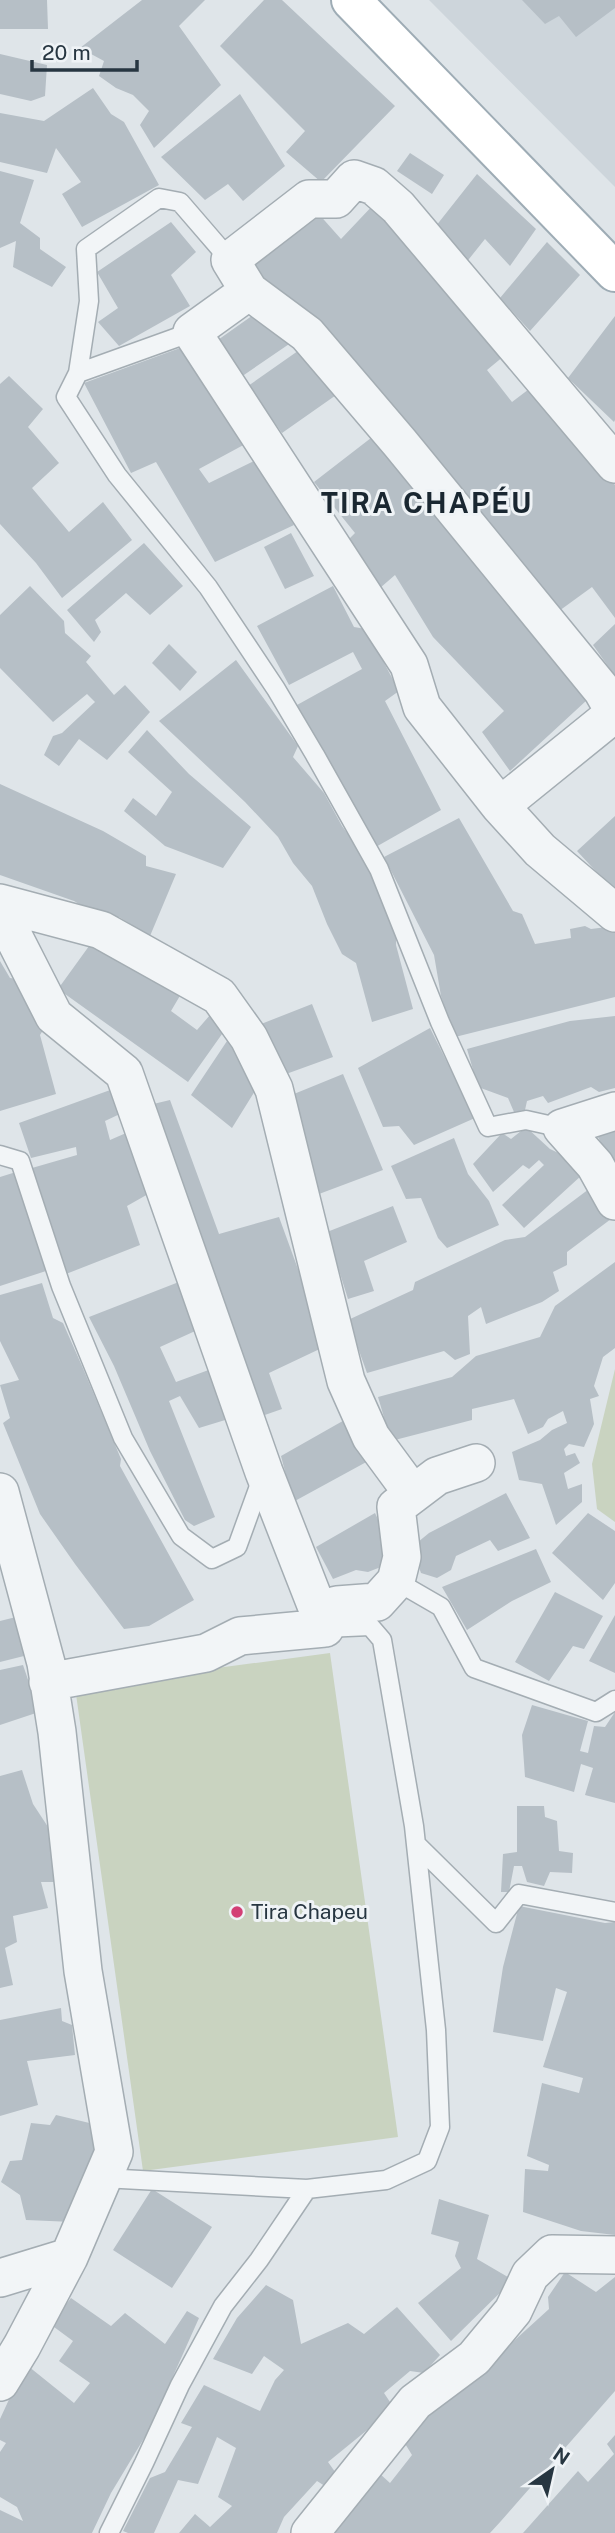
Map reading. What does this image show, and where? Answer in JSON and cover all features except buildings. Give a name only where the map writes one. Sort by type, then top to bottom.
[{"type":"main road","points":[[351,0],[615,272]]},
{"type":"street","points":[[500,806],[615,713],[584,668],[409,454],[307,334],[249,291],[230,260],[309,199],[336,199],[354,179],[374,186],[398,206],[615,464]]},
{"type":"street","points":[[249,291],[192,332],[409,665],[422,707],[500,806],[540,849],[615,913]]},
{"type":"street","points":[[0,903],[101,930],[219,996],[249,1038],[274,1089],[346,1381],[371,1437],[413,1494]]},
{"type":"street","points":[[0,910],[54,1016],[124,1073],[264,1472],[325,1628]]},
{"type":"street","points":[[615,1111],[562,1128],[595,1165],[615,1201]]},
{"type":"street","points":[[325,1628],[337,1605],[377,1602],[396,1581],[402,1557],[396,1507],[437,1476],[475,1462]]},
{"type":"street","points":[[0,1492],[46,1663],[57,1732],[83,1971],[114,2152],[69,2257],[0,2382]]},
{"type":"street","points":[[48,1682],[206,1653],[240,1636],[325,1628]]},
{"type":"street","points":[[310,2533],[415,2402],[474,2358],[513,2311],[530,2276],[552,2254],[615,2255]]},
{"type":"street","points":[[0,2278],[69,2257]]},
{"type":"lane","points":[[230,260],[180,202],[159,198],[86,249],[89,300],[78,373],[66,397],[117,475],[208,587],[276,690],[379,869],[440,1022],[488,1127],[526,1121],[562,1128]]},
{"type":"lane","points":[[78,373],[192,332]]},
{"type":"lane","points":[[0,1155],[20,1161],[61,1286],[123,1438],[181,1536],[212,1559],[237,1547],[264,1472]]},
{"type":"lane","points":[[396,1581],[441,1607],[474,1668],[596,1713],[615,1700]]},
{"type":"lane","points":[[103,2178],[307,2189],[386,2180],[427,2161],[440,2127],[436,2030],[416,1844],[382,1640],[370,1626],[325,1628]]},
{"type":"lane","points":[[416,1844],[496,1923],[519,1894],[615,1912]]},
{"type":"lane","points":[[109,2533],[145,2463],[180,2385],[223,2306],[259,2260],[307,2189]]},
{"type":"shaded area","points":[[429,0],[615,0],[615,187]]},
{"type":"green space","points":[[615,1369],[615,1522],[597,1509],[592,1464]]},
{"type":"green space","name":"Tira Chapeu","points":[[330,1653],[398,2137],[143,2171],[75,1687]]},
{"type":"place","name":"Tira Chapeu","points":[[237,1912]]},
{"type":"district","name":"TIRA CHAPÉU","points":[[427,503]]}]
